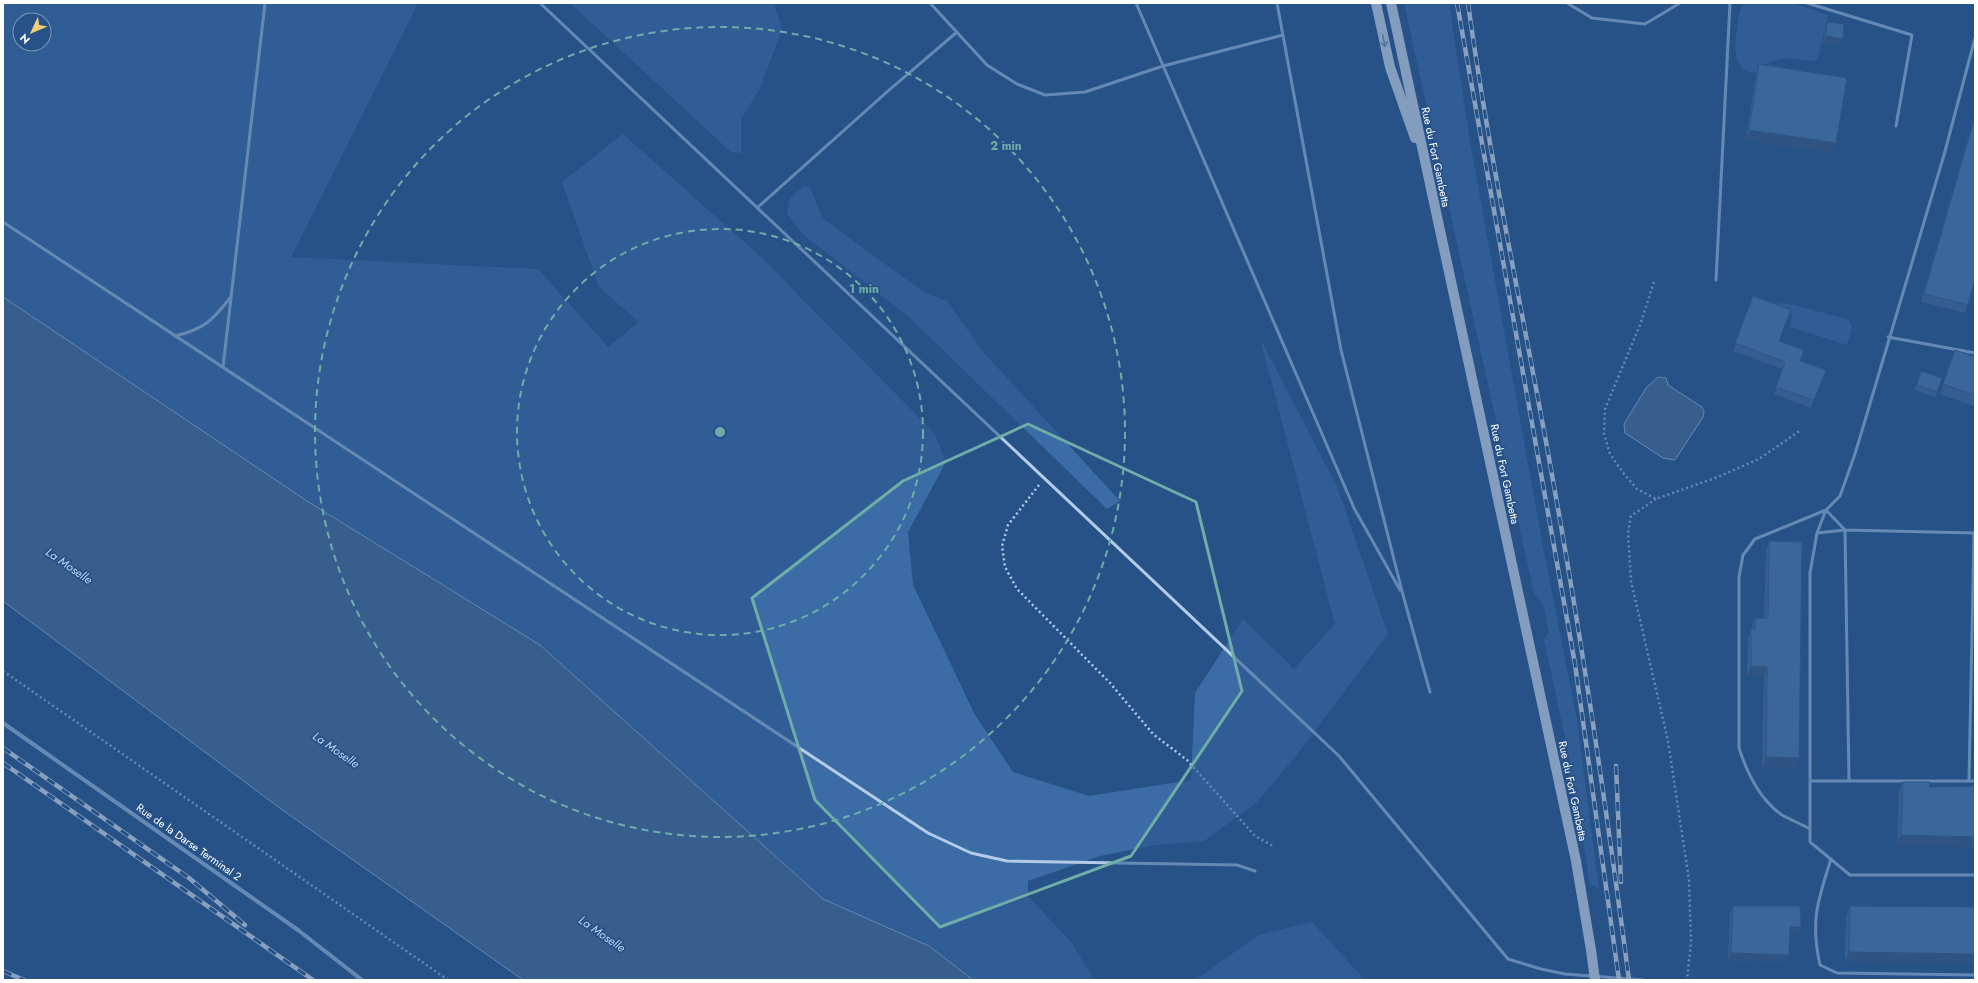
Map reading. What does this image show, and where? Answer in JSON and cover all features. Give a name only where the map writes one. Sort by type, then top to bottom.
[{"type":"main road","points":[[1376,3],[1390,67],[1426,166]]},
{"type":"main road","name":"Rue du Fort Gambetta","points":[[1391,3],[1576,861],[1595,980]]},
{"type":"street","name":"Rue de la Darse Terminal 2","points":[[3,723],[298,930],[362,980]]},
{"type":"lane","points":[[222,367],[265,3]]},
{"type":"lane","points":[[540,3],[1339,756],[1508,959],[1541,970],[1565,974],[1643,980]]},
{"type":"lane","points":[[930,3],[987,65],[1017,84],[1045,95],[1085,92],[1163,66],[1283,35]]},
{"type":"lane","points":[[1136,3],[1354,508],[1403,595]]},
{"type":"lane","points":[[1277,3],[1341,350],[1403,595],[1430,692]]},
{"type":"lane","points":[[1567,3],[1592,18],[1646,24],[1680,3]]},
{"type":"lane","points":[[1716,280],[1725,72],[1730,3]]},
{"type":"lane","points":[[1807,3],[1912,35],[1896,126]]},
{"type":"lane","points":[[758,207],[888,91],[957,32]]},
{"type":"lane","points":[[1975,38],[1944,155],[1888,337],[1847,479],[1840,496],[1826,510],[1816,534],[1810,573],[1810,842],[1850,875],[1975,875]]},
{"type":"lane","points":[[3,222],[928,833],[972,853],[1007,861],[1237,865],[1255,871]]},
{"type":"lane","points":[[176,336],[195,331],[214,318],[231,297]]},
{"type":"lane","points":[[1888,337],[1975,353]]},
{"type":"lane","points":[[1826,510],[1845,530],[1849,781]]},
{"type":"lane","points":[[1810,829],[1782,814],[1762,795],[1747,773],[1739,748],[1739,577],[1743,555],[1754,539],[1826,510]]},
{"type":"lane","points":[[1816,534],[1845,530],[1974,533],[1968,781]]},
{"type":"lane","points":[[1810,781],[1975,781]]},
{"type":"lane","points":[[1831,859],[1816,910],[1815,943],[1820,964],[1837,973],[1975,975]]},
{"type":"path","points":[[1654,282],[1640,325],[1606,409],[1604,434],[1610,454],[1624,474],[1637,489],[1656,499]]},
{"type":"path","points":[[1688,980],[1691,942],[1689,880],[1668,741],[1631,581],[1628,533],[1631,516],[1656,499],[1759,459],[1801,430]]},
{"type":"path","points":[[1045,478],[1025,501],[1008,525],[1002,546],[1005,566],[1017,589],[1105,678],[1153,734],[1187,760],[1254,836],[1273,846]]},
{"type":"path","points":[[3,671],[448,980]]},
{"type":"highlighted area","points":[[1028,424],[1196,502],[1242,691],[1131,856],[940,927],[815,800],[752,598],[903,481]]},
{"type":"shaded area","points":[[3,3],[418,3],[291,257],[538,269],[608,347],[639,322],[599,287],[562,182],[623,134],[761,257],[935,434],[946,462],[908,532],[913,585],[975,715],[1013,772],[1089,796],[1191,780],[1195,693],[1243,619],[1294,669],[1335,624],[1260,338],[1337,487],[1388,634],[1294,758],[1257,802],[1204,841],[1155,845],[1100,856],[1028,881],[1028,896],[1071,942],[1094,980],[973,980],[929,946],[823,899],[540,645],[307,501],[3,297]]},
{"type":"shaded area","points":[[570,3],[774,3],[782,30],[759,90],[741,119],[741,153],[731,152]]},
{"type":"shaded area","points":[[1404,3],[1449,3],[1470,142],[1542,541],[1577,721],[1599,889],[1590,883],[1566,741],[1544,640],[1549,632],[1543,604],[1534,593]]},
{"type":"shaded area","points":[[1745,3],[1792,3],[1828,15],[1817,61],[1785,58],[1758,66],[1758,73],[1750,72],[1744,68],[1737,58],[1736,37],[1739,16]]},
{"type":"shaded area","points":[[804,185],[810,187],[822,218],[925,293],[947,301],[984,353],[1120,501],[1107,509],[909,317],[804,235],[787,214],[790,199]]},
{"type":"shaded area","points":[[1755,301],[1794,305],[1849,320],[1852,328],[1847,345],[1790,327],[1793,313]]},
{"type":"shaded area","points":[[1312,922],[1365,980],[1195,980],[1259,935]]},
{"type":"water","name":"La Moselle","points":[[3,297],[307,501],[540,645],[823,899],[929,946],[973,980],[523,980],[281,809],[3,601]]},
{"type":"water","points":[[1658,377],[1666,378],[1668,385],[1702,407],[1704,411],[1703,417],[1675,460],[1663,458],[1625,433],[1624,424],[1646,388]]},
{"type":"building","points":[[1827,22],[1844,24],[1843,39],[1826,36]]},
{"type":"building","points":[[1759,64],[1847,78],[1836,143],[1749,130]]},
{"type":"building","points":[[1975,116],[1975,279],[1968,305],[1924,294]]},
{"type":"building","points":[[1753,296],[1791,310],[1779,341],[1804,350],[1800,361],[1826,370],[1814,400],[1776,387],[1785,362],[1735,343]]},
{"type":"building","points":[[1955,350],[1975,357],[1975,395],[1943,384]]},
{"type":"building","points":[[1921,371],[1942,378],[1937,392],[1917,385]]},
{"type":"building","points":[[1769,541],[1802,542],[1799,758],[1766,757],[1767,667],[1751,666],[1751,628],[1755,629],[1755,618],[1768,618]]},
{"type":"building","points":[[1903,782],[1929,782],[1930,787],[1975,786],[1975,837],[1901,835]]},
{"type":"building","points":[[1733,906],[1800,906],[1801,927],[1790,927],[1789,955],[1731,953]]},
{"type":"building","points":[[1850,906],[1975,907],[1975,954],[1849,952]]},
{"type":"railway","points":[[1457,3],[1575,664],[1619,980]]},
{"type":"railway","points":[[1468,3],[1488,129],[1546,440],[1587,681],[1629,980]]},
{"type":"railway","points":[[3,748],[189,878],[245,925]]},
{"type":"railway","points":[[3,763],[313,980]]},
{"type":"railway","points":[[1616,766],[1621,882]]},
{"type":"railway","points":[[3,971],[24,980]]}]
